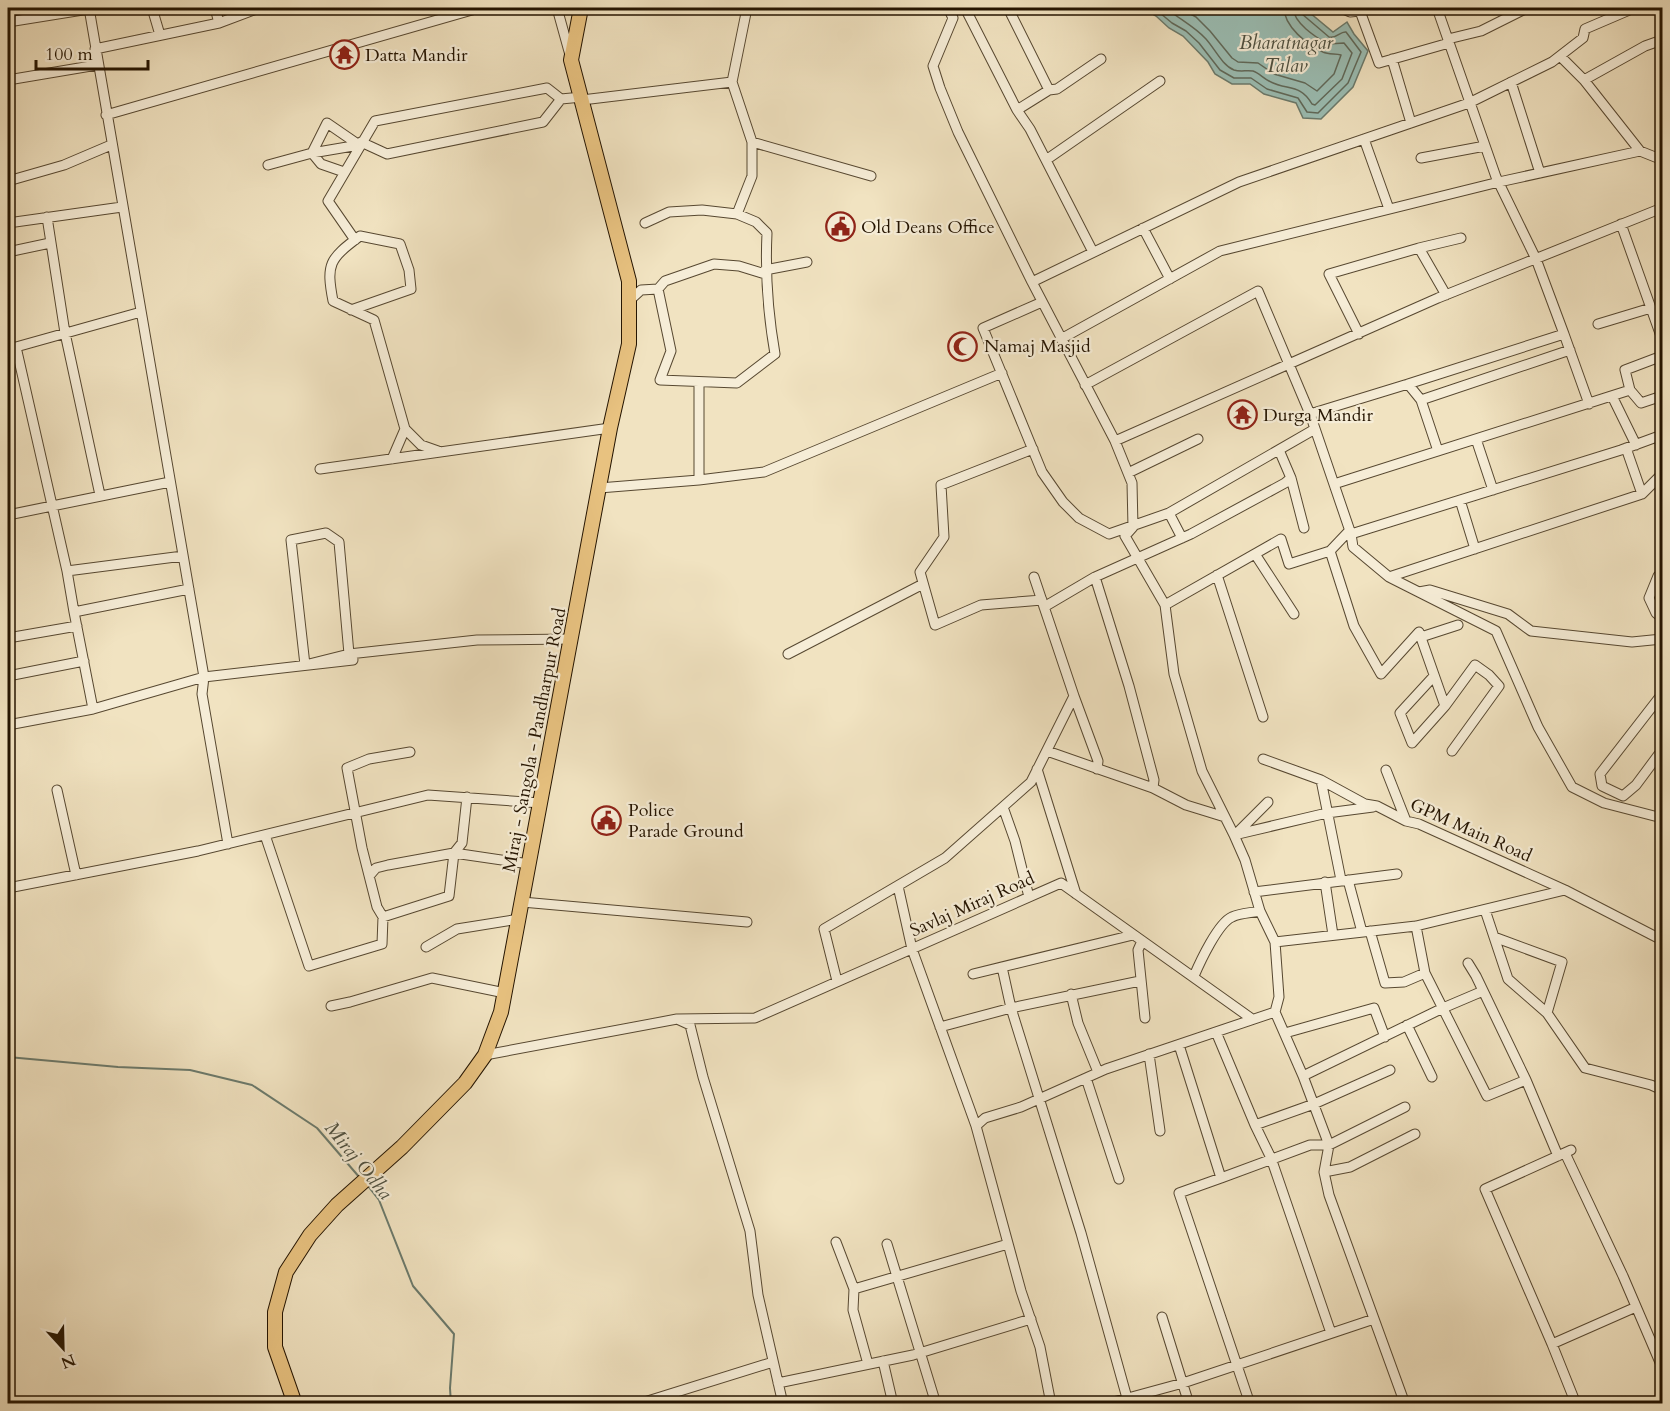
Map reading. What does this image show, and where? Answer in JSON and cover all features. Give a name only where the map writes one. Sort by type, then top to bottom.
[{"type":"highway","name":"Miraj - Sangola - Pandharpur Road","points":[[295,1404],[275,1347],[275,1311],[286,1272],[310,1235],[337,1205],[402,1147],[465,1083],[485,1054],[501,1012],[505,993],[610,428],[629,344],[629,281],[571,60],[581,8]]},
{"type":"street","points":[[8,22],[89,8],[204,677],[202,694],[228,844]]},
{"type":"street","points":[[152,8],[160,35]]},
{"type":"street","points":[[215,8],[219,22]]},
{"type":"street","points":[[95,49],[219,22],[259,8]]},
{"type":"street","points":[[106,115],[479,8]]},
{"type":"street","points":[[557,8],[571,60]]},
{"type":"street","points":[[581,8],[621,8]]},
{"type":"street","points":[[737,214],[752,176],[752,142],[732,82],[747,8]]},
{"type":"street","points":[[948,8],[953,18],[933,66],[940,88],[958,132],[1032,282],[1115,441],[1132,483],[1133,527],[1125,536],[1139,557],[1164,605],[1174,674],[1202,771],[1245,860],[1260,911],[1275,942],[1279,997],[1275,1012],[1303,1076],[1329,1145],[1324,1172],[1329,1195],[1405,1404]]},
{"type":"street","points":[[964,8],[1093,252]]},
{"type":"street","points":[[1008,8],[1049,90]]},
{"type":"street","points":[[1341,8],[1350,12],[1361,9],[1379,63],[1480,31],[1527,8]]},
{"type":"street","points":[[1437,8],[1485,146],[1499,182],[1536,259],[1589,404]]},
{"type":"street","points":[[1032,282],[1239,182],[1469,103],[1552,62],[1583,38],[1585,29],[1634,8]]},
{"type":"street","points":[[1584,80],[1646,46],[1662,40]]},
{"type":"street","points":[[1560,56],[1584,80],[1640,151],[1660,159],[1662,164]]},
{"type":"street","points":[[1017,110],[1049,90],[1058,89],[1101,58]]},
{"type":"street","points":[[1392,59],[1411,123]]},
{"type":"street","points":[[8,80],[97,65]]},
{"type":"street","points":[[1046,160],[1160,81]]},
{"type":"street","points":[[355,240],[328,201],[375,121],[547,88],[561,99],[732,82]]},
{"type":"street","points":[[1511,82],[1540,173]]},
{"type":"street","points":[[312,153],[327,123],[360,144],[387,154],[543,122],[561,99]]},
{"type":"street","points":[[1364,139],[1389,209]]},
{"type":"street","points":[[752,142],[871,176]]},
{"type":"street","points":[[268,165],[312,153],[360,144]]},
{"type":"street","points":[[8,182],[64,165],[111,145]]},
{"type":"street","points":[[1421,158],[1485,146]]},
{"type":"street","points":[[1061,339],[1220,251],[1499,182],[1640,151]]},
{"type":"street","points":[[312,153],[321,164],[344,172]]},
{"type":"street","points":[[8,223],[122,207]]},
{"type":"street","points":[[1115,441],[1446,295],[1662,208]]},
{"type":"street","points":[[645,223],[669,212],[702,210],[737,214],[756,222],[767,233],[765,272],[775,354],[737,383],[660,380],[670,351],[658,289]]},
{"type":"street","points":[[47,217],[66,333],[100,495]]},
{"type":"street","points":[[1621,224],[1662,339]]},
{"type":"street","points":[[1143,228],[1170,279]]},
{"type":"street","points":[[351,310],[411,289],[409,270],[400,244],[360,236],[335,257],[328,274],[333,301],[351,310],[374,320],[405,429],[421,445],[441,452]]},
{"type":"street","points":[[1359,334],[1329,274],[1461,238]]},
{"type":"street","points":[[8,252],[50,243]]},
{"type":"street","points":[[1419,248],[1446,295]]},
{"type":"street","points":[[629,301],[641,290],[658,289],[665,282],[714,264],[739,266],[765,272],[807,262]]},
{"type":"street","points":[[1085,385],[1258,291],[1310,414],[1353,547],[1389,577],[1496,632],[1538,727],[1572,788],[1604,803],[1662,818]]},
{"type":"street","points":[[1042,302],[983,328],[1042,472],[1063,502],[1079,518],[1109,534],[1169,513],[1315,429]]},
{"type":"street","points":[[1598,324],[1651,308]]},
{"type":"street","points":[[93,709],[52,505],[10,345],[66,333],[141,312]]},
{"type":"street","points":[[1310,414],[1564,334]]},
{"type":"street","points":[[1421,400],[1570,350]]},
{"type":"street","points":[[1662,356],[1625,370],[1630,390],[1641,403],[1662,396]]},
{"type":"street","points":[[599,488],[764,472],[1002,373]]},
{"type":"street","points":[[699,382],[699,480]]},
{"type":"street","points":[[1408,384],[1421,400],[1438,451]]},
{"type":"street","points":[[1334,484],[1630,390]]},
{"type":"street","points":[[1612,396],[1631,447],[1642,494]]},
{"type":"street","points":[[320,469],[610,428]]},
{"type":"street","points":[[392,459],[405,429]]},
{"type":"street","points":[[1164,605],[1281,539],[1289,564],[1330,551],[1350,533],[1631,447],[1662,435]]},
{"type":"street","points":[[1128,473],[1198,439]]},
{"type":"street","points":[[1476,439],[1493,490]]},
{"type":"street","points":[[1033,449],[941,485],[944,537],[920,572],[935,625],[981,605],[1043,604],[1095,577],[1182,538],[1291,478]]},
{"type":"street","points":[[1279,450],[1291,478],[1304,528]]},
{"type":"street","points":[[1389,577],[1642,494],[1662,474]]},
{"type":"street","points":[[8,515],[171,482]]},
{"type":"street","points":[[1460,500],[1476,549]]},
{"type":"street","points":[[1169,513],[1182,538]]},
{"type":"street","points":[[8,725],[93,709],[204,677],[352,660],[349,654],[339,542],[326,533],[291,540],[305,665]]},
{"type":"street","points":[[1330,551],[1354,626],[1381,674],[1419,632],[1446,706]]},
{"type":"street","points":[[1255,554],[1294,614]]},
{"type":"street","points":[[67,571],[183,556]]},
{"type":"street","points":[[1662,574],[1658,576],[1649,598],[1656,613],[1662,618]]},
{"type":"street","points":[[1217,575],[1263,717]]},
{"type":"street","points":[[1034,577],[1098,761],[1097,768]]},
{"type":"street","points":[[1095,577],[1134,707],[1154,780],[1153,788]]},
{"type":"street","points":[[788,654],[923,584]]},
{"type":"street","points":[[74,612],[189,590]]},
{"type":"street","points":[[1419,592],[1430,590],[1508,614],[1531,631],[1632,642],[1662,639]]},
{"type":"street","points":[[8,638],[77,626]]},
{"type":"street","points":[[1421,637],[1458,626]]},
{"type":"street","points":[[349,654],[477,640],[572,639]]},
{"type":"street","points":[[8,676],[84,661]]},
{"type":"street","points":[[1434,675],[1400,713],[1412,743],[1446,706],[1475,665],[1499,686],[1452,751]]},
{"type":"street","points":[[1662,694],[1600,774],[1602,786],[1623,796],[1636,785],[1662,750]]},
{"type":"street","points":[[837,981],[824,929],[945,858],[1031,782],[1074,696]]},
{"type":"street","points":[[1047,751],[1153,788],[1186,805],[1225,817]]},
{"type":"street","points":[[265,835],[309,966],[382,944],[383,917],[377,907],[347,768],[369,759],[410,752]]},
{"type":"street","name":"GPM Main Road","points":[[1263,759],[1321,780],[1365,804],[1377,806],[1419,824],[1565,890],[1662,940]]},
{"type":"street","points":[[1037,769],[1076,894]]},
{"type":"street","points":[[1386,770],[1406,820]]},
{"type":"street","points":[[1321,780],[1327,813],[1345,880],[1385,983],[1404,982],[1425,973]]},
{"type":"street","points":[[57,790],[76,875]]},
{"type":"street","points":[[8,888],[228,844],[428,795],[541,803]]},
{"type":"street","points":[[383,917],[450,896],[454,853],[462,843],[467,797]]},
{"type":"street","points":[[1234,835],[1268,802]]},
{"type":"street","points":[[1234,835],[1327,813],[1377,806]]},
{"type":"street","points":[[1003,807],[1015,841],[1029,897]]},
{"type":"street","points":[[370,875],[376,868],[454,853],[530,864]]},
{"type":"street","points":[[1254,892],[1397,874]]},
{"type":"street","points":[[1325,882],[1333,935]]},
{"type":"street","name":"Savlaj Miraj Road","points":[[485,1054],[677,1019],[755,1018],[1061,883],[1252,1018]]},
{"type":"street","points":[[898,886],[912,949],[976,1126],[1008,1244],[1040,1347],[1052,1404]]},
{"type":"street","points":[[1275,942],[1416,926],[1565,890]]},
{"type":"street","points":[[522,902],[747,922]]},
{"type":"street","points":[[1485,910],[1508,979],[1547,1012],[1585,1068],[1651,1084],[1662,1090]]},
{"type":"street","points":[[1194,976],[1214,938],[1227,921],[1232,917],[1260,911]]},
{"type":"street","points":[[426,947],[457,929],[519,919]]},
{"type":"street","points":[[1416,926],[1425,973],[1487,1095],[1526,1080]]},
{"type":"street","points":[[973,974],[1133,935]]},
{"type":"street","points":[[1494,937],[1562,962],[1547,1012]]},
{"type":"street","points":[[1142,941],[1138,950],[1145,1018]]},
{"type":"street","points":[[1468,963],[1565,1153],[1662,1367]]},
{"type":"street","points":[[1002,967],[1011,1008],[1081,1233],[1127,1398]]},
{"type":"street","points":[[331,1006],[432,978],[505,993]]},
{"type":"street","points":[[940,1027],[1071,994],[1140,981]]},
{"type":"street","points":[[1303,1076],[1483,990]]},
{"type":"street","points":[[1071,994],[1078,1023],[1098,1072]]},
{"type":"street","points":[[1285,1033],[1374,1008],[1385,1037]]},
{"type":"street","points":[[976,1126],[985,1118],[1021,1107],[1098,1072],[1275,1012]]},
{"type":"street","points":[[677,1019],[690,1025],[706,1088],[750,1231],[758,1295],[783,1404]]},
{"type":"street","points":[[1407,1025],[1432,1077]]},
{"type":"street","points":[[1216,1032],[1255,1125],[1272,1158],[1331,1333]]},
{"type":"street","points":[[1179,1045],[1221,1178]]},
{"type":"street","points":[[1149,1054],[1160,1131]]},
{"type":"street","points":[[1255,1125],[1314,1104],[1390,1070]]},
{"type":"street","points":[[1086,1078],[1119,1179]]},
{"type":"street","points":[[1250,1404],[1179,1193],[1310,1145],[1329,1145],[1405,1107]]},
{"type":"street","points":[[1324,1172],[1350,1167],[1415,1134]]},
{"type":"street","points":[[1565,1153],[1485,1190],[1576,1404]]},
{"type":"street","points":[[836,1242],[854,1289],[853,1310],[868,1364]]},
{"type":"street","points":[[887,1244],[936,1404]]},
{"type":"street","points":[[854,1289],[1008,1244]]},
{"type":"street","points":[[1552,1344],[1636,1307]]},
{"type":"street","points":[[1162,1317],[1189,1404]]},
{"type":"street","points":[[778,1383],[921,1352],[1031,1319]]},
{"type":"street","points":[[1106,1404],[1183,1383],[1374,1319]]},
{"type":"street","points":[[883,1361],[893,1404]]},
{"type":"street","points":[[638,1404],[773,1362]]},
{"type":"water","name":"Bharatnagar Talav","points":[[1143,8],[1304,8],[1333,32],[1347,22],[1368,51],[1353,87],[1321,119],[1303,118],[1296,103],[1264,94],[1250,84],[1232,84],[1215,74],[1208,62],[1183,36]]},
{"type":"waterway","name":"Miraj Odha","points":[[8,1057],[118,1067],[190,1070],[252,1085],[317,1128],[360,1178]]},
{"type":"waterway","name":"Miraj Odha","points":[[368,1186],[379,1200],[413,1286],[454,1334],[451,1404]]},
{"type":"place","name":"Datta Mandir","points":[[344,55]]},
{"type":"place","name":"Old Deans Office","points":[[840,227]]},
{"type":"place","name":"Namaj Masjid","points":[[963,346]]},
{"type":"place","name":"Durga Mandir","points":[[1242,415]]},
{"type":"place","name":"Police Parade Ground","points":[[607,820]]}]
